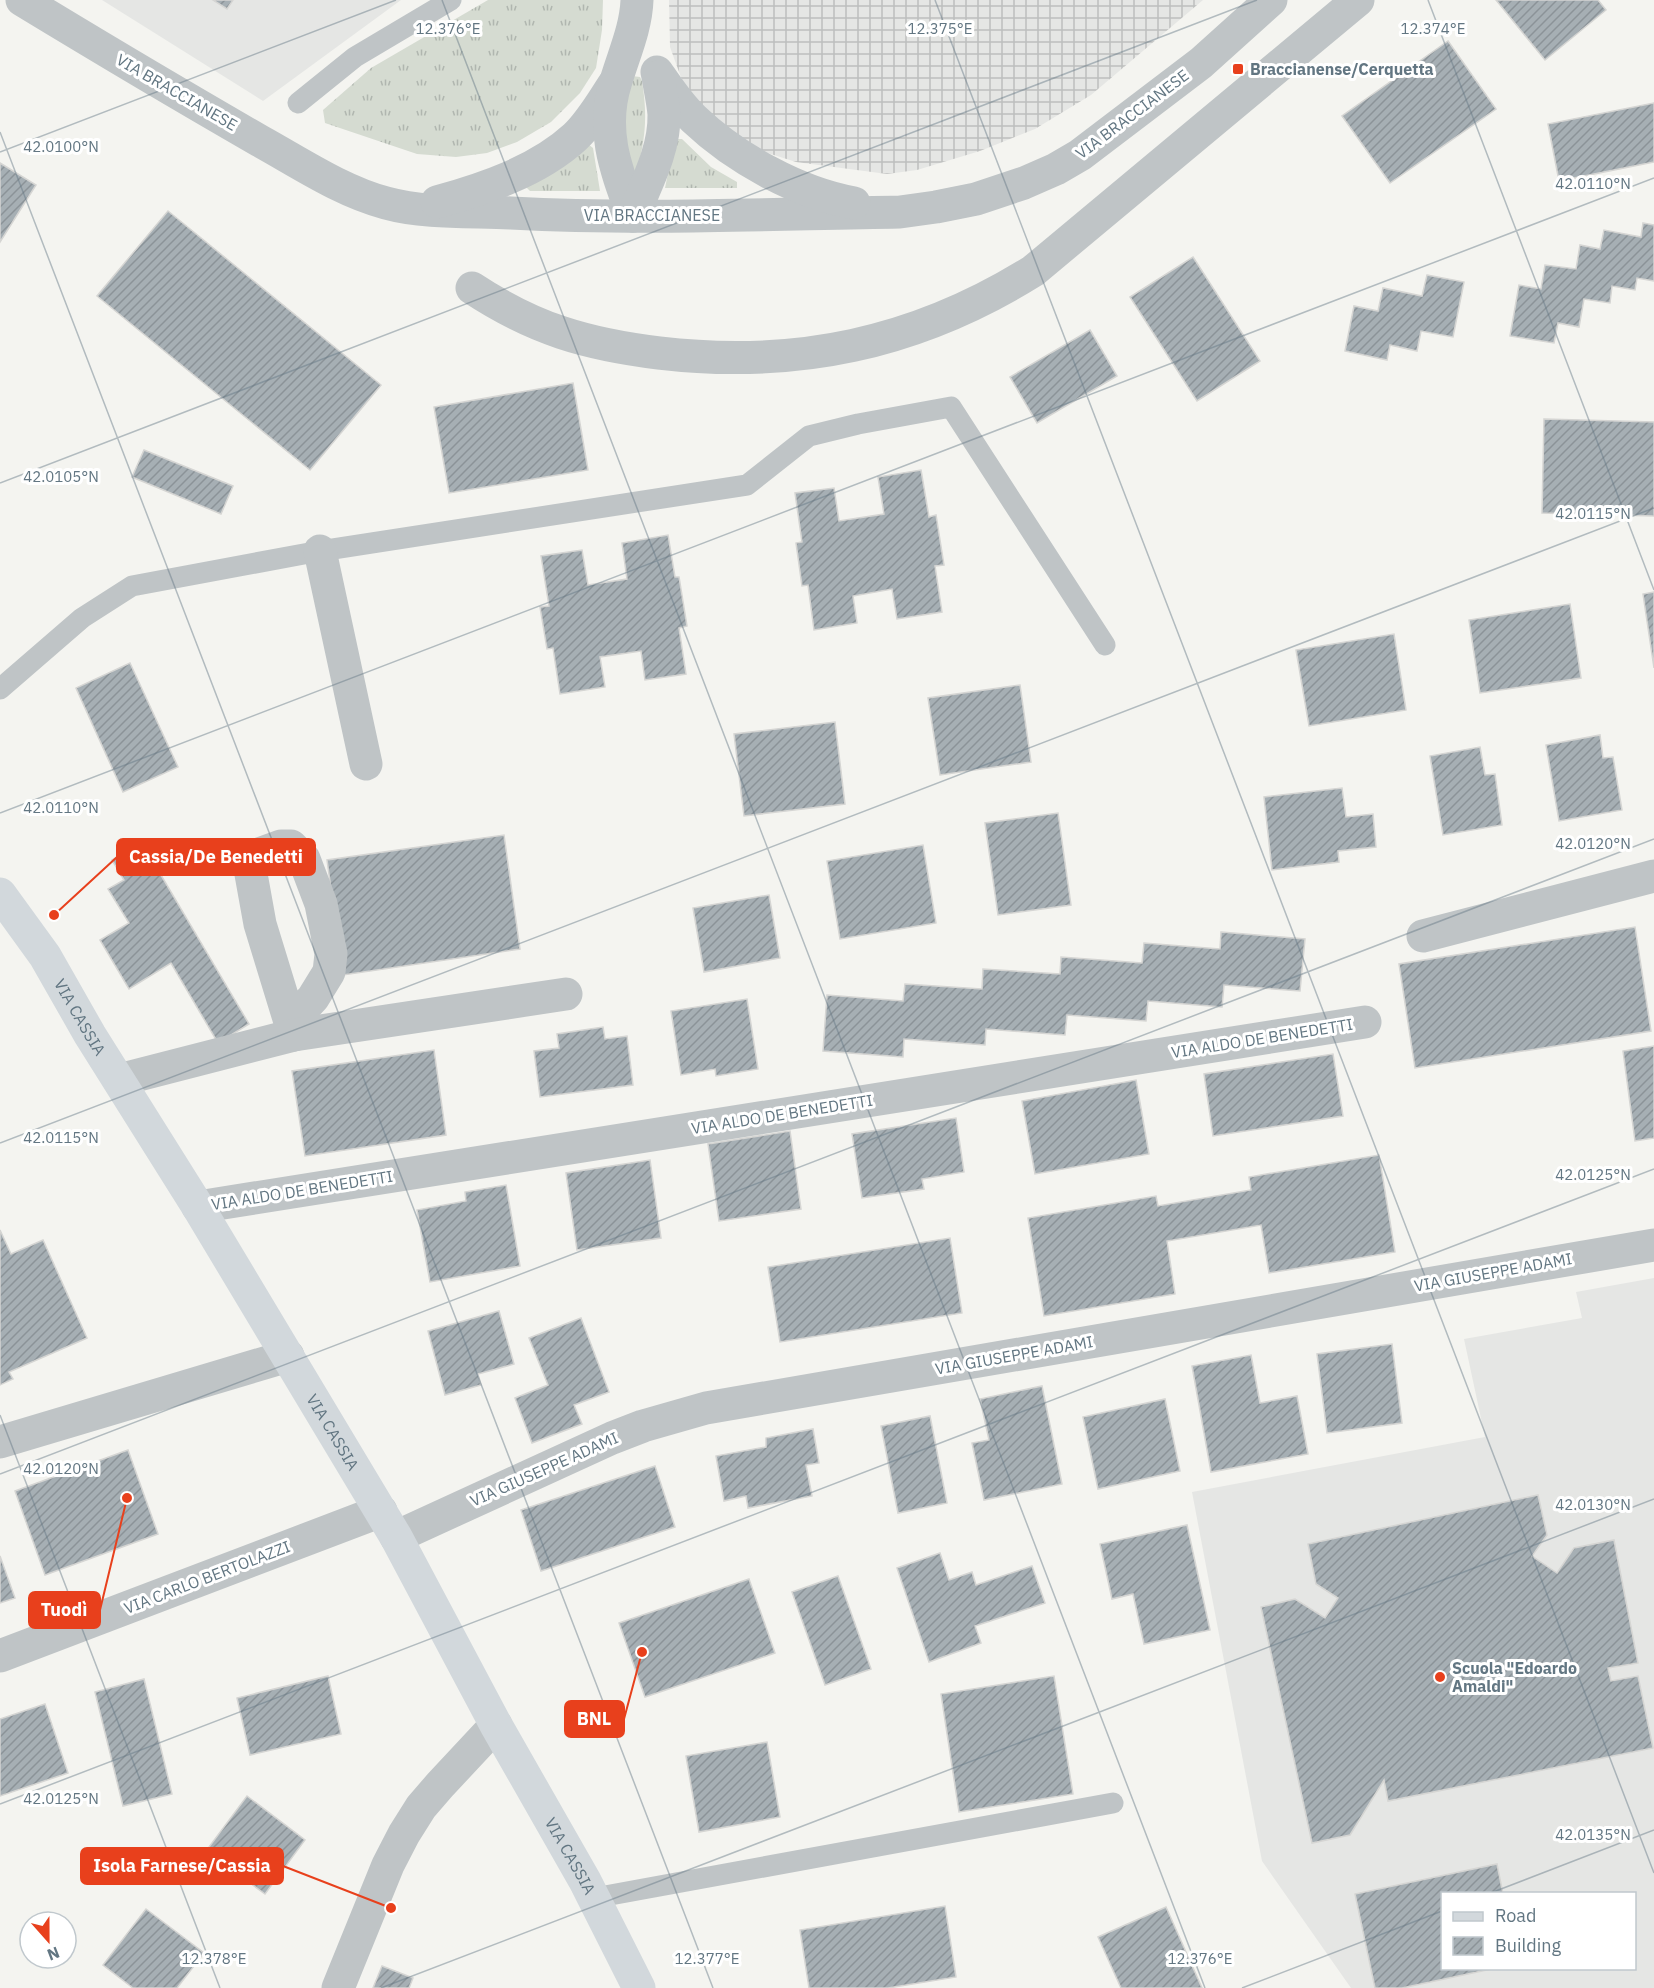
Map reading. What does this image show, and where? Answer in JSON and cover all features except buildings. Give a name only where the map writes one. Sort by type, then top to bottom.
[{"type":"main road","name":"VIA CASSIA","points":[[0,894],[45,956],[388,1524],[496,1725],[594,1898],[639,1988]]},
{"type":"street","name":"VIA BRACCIANESE","points":[[22,0],[173,92],[319,174],[362,195],[387,203],[415,208],[529,214],[633,216],[900,212],[976,199],[1024,183],[1080,155],[1201,63],[1271,0]]},
{"type":"street","points":[[472,288],[496,304],[554,332],[588,342],[628,349],[700,357],[749,359],[785,357],[824,351],[912,329],[962,310],[1034,271],[1358,0]]},
{"type":"street","points":[[637,9],[647,51],[657,72],[692,118],[717,138],[758,166],[789,182],[836,200],[900,212]]},
{"type":"street","points":[[633,216],[614,166],[609,116],[614,84],[637,9]]},
{"type":"street","points":[[633,216],[658,153],[663,131],[664,112],[657,72]]},
{"type":"street","points":[[415,208],[493,184],[540,162],[575,137],[589,122],[614,84]]},
{"type":"street","points":[[320,551],[366,764]]},
{"type":"street","points":[[281,846],[291,846],[304,859],[321,904],[331,954],[328,972],[313,998],[299,1013],[294,1035],[260,924],[249,863],[259,854],[281,846]]},
{"type":"street","points":[[1423,936],[1654,876]]},
{"type":"street","points":[[119,1080],[294,1035],[566,994]]},
{"type":"street","name":"VIA ALDO DE BENEDETTI","points":[[198,1207],[1365,1022]]},
{"type":"street","name":"VIA GIUSEPPE ADAMI","points":[[388,1524],[644,1425],[706,1408],[1654,1245]]},
{"type":"street","points":[[0,1442],[288,1356]]},
{"type":"street","name":"VIA CARLO BERTOLAZZI","points":[[0,1656],[388,1524]]},
{"type":"street","points":[[338,1988],[388,1865],[404,1834],[440,1785],[496,1725]]},
{"type":"lane","points":[[298,103],[356,57],[451,0]]},
{"type":"lane","points":[[0,689],[82,618],[132,586],[320,551],[747,485],[809,436],[858,424],[951,407],[1105,645]]},
{"type":"lane","points":[[594,1898],[1113,1803]]},
{"type":"shaded area","points":[[102,0],[401,0],[263,101]]},
{"type":"shaded area","points":[[669,0],[1203,0],[1091,95],[1035,129],[980,151],[917,170],[887,174],[796,162],[745,146],[687,94],[670,47]]},
{"type":"shaded area","name":"Scuola \"Edoardo Amaldi\"","points":[[1654,1278],[1654,1988],[1351,1988],[1262,1861],[1192,1492],[1485,1437],[1464,1339],[1582,1318],[1576,1292]]},
{"type":"green space","points":[[488,0],[603,0],[602,30],[596,68],[580,93],[551,122],[517,142],[487,153],[456,157],[417,154],[325,123],[323,110],[371,68]]},
{"type":"green space","points":[[632,76],[640,77],[642,81],[645,107],[643,140],[636,176],[619,134]]},
{"type":"green space","points":[[675,139],[682,139],[711,167],[737,182],[737,188],[665,188]]},
{"type":"green space","points":[[588,144],[593,148],[600,191],[530,191],[526,187]]},
{"type":"place","name":"Braccianense/Cerquetta","points":[[1238,69]]},
{"type":"place","name":"Cassia/De Benedetti","points":[[54,915]]},
{"type":"place","name":"Tuodì","points":[[127,1498]]},
{"type":"place","name":"BNL","points":[[642,1652]]},
{"type":"place","name":"Scuola \"Edoardo Amaldi\"","points":[[1440,1677]]},
{"type":"place","name":"Isola Farnese/Cassia","points":[[391,1908]]}]
